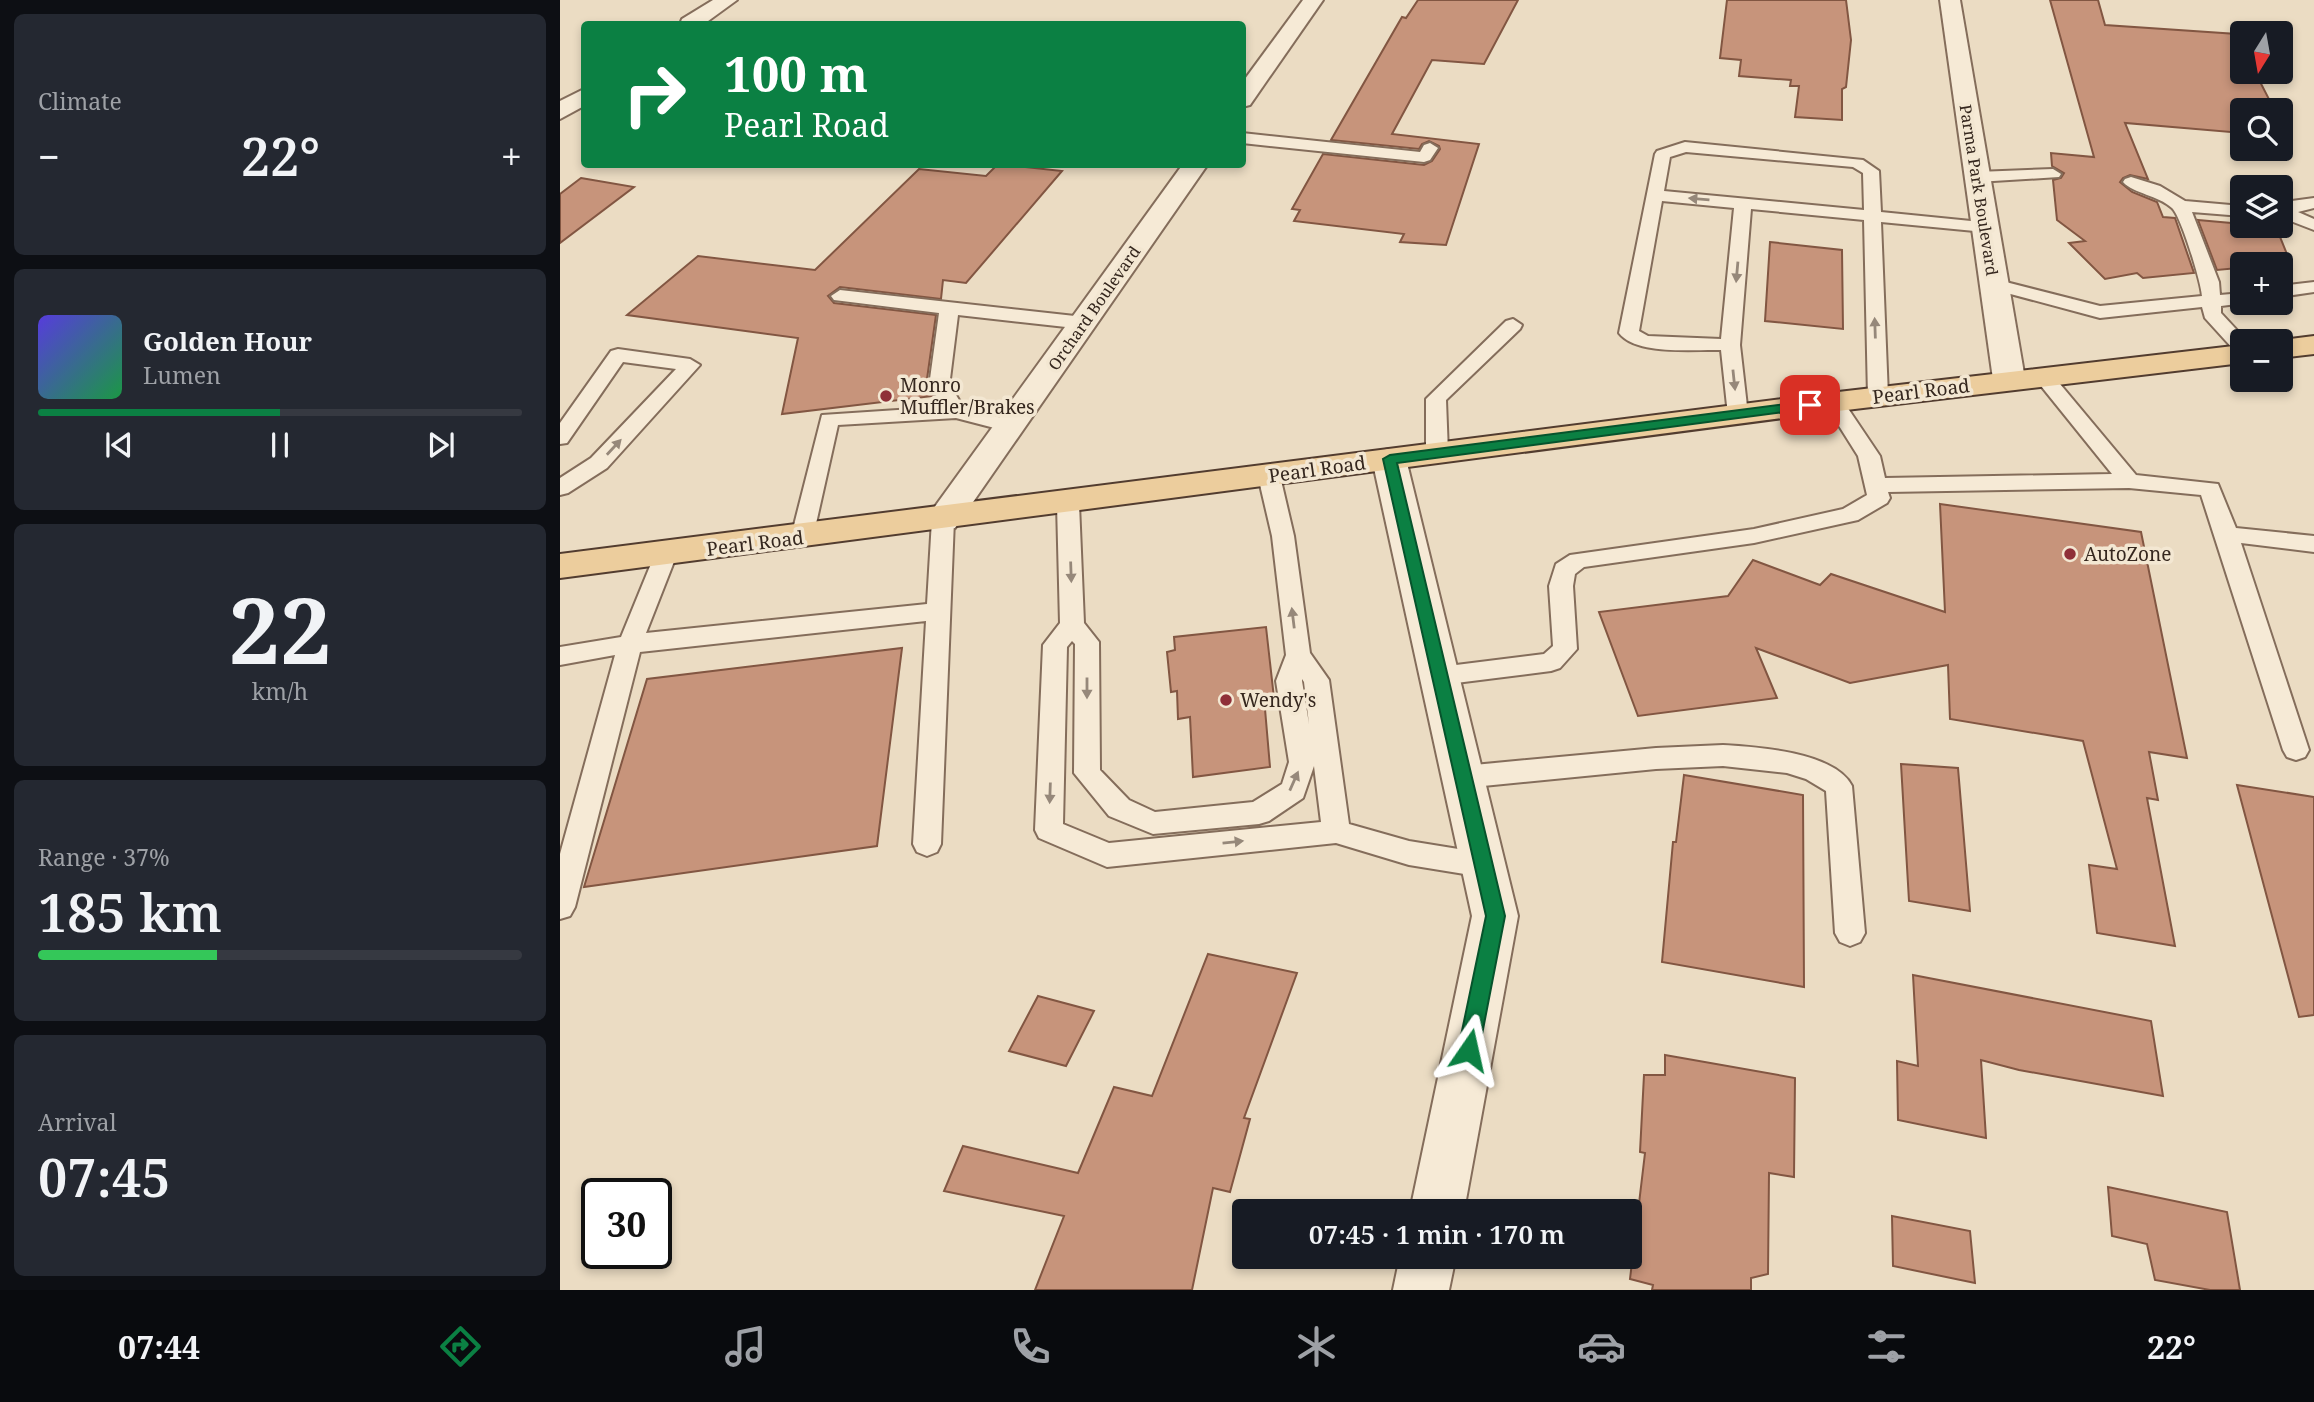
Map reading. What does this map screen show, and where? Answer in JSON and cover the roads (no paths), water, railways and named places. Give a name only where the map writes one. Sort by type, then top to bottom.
[{"type":"main road","points":[[2293,347],[2314,345]]},
{"type":"main road","name":"Pearl Road","points":[[560,566],[1068,504],[1390,459],[2009,379],[2230,355]]},
{"type":"street","points":[[695,21],[727,0]]},
{"type":"street","points":[[1246,94],[1313,0]]},
{"type":"street","name":"Parma Park Boulevard","points":[[1950,0],[2009,379]]},
{"type":"street","points":[[560,112],[581,98]]},
{"type":"street","name":"Orchard Boulevard","points":[[943,520],[1193,168]]},
{"type":"street","points":[[1390,459],[1495,916],[1439,1199]]},
{"type":"street","points":[[1421,1290],[1425,1269]]},
{"type":"lane","points":[[1246,138],[1424,157],[1430,148]]},
{"type":"lane","points":[[1730,345],[1644,342],[1629,333],[1663,154],[1685,147],[1857,163],[1871,171],[1878,396]]},
{"type":"lane","points":[[1977,177],[2053,174]]},
{"type":"lane","points":[[2131,182],[2154,190],[2181,206],[2230,210]]},
{"type":"lane","points":[[1656,195],[1985,227]]},
{"type":"lane","points":[[2293,206],[2314,203]]},
{"type":"lane","points":[[1738,415],[1730,345],[1743,204]]},
{"type":"lane","points":[[2181,206],[2210,282],[2212,314],[2230,334]]},
{"type":"lane","points":[[2293,217],[2314,225]]},
{"type":"lane","points":[[1994,284],[2100,312],[2230,300]]},
{"type":"lane","points":[[2293,290],[2314,288]]},
{"type":"lane","points":[[840,296],[1084,323]]},
{"type":"lane","points":[[949,308],[940,379],[941,387],[957,412]]},
{"type":"lane","points":[[1437,453],[1437,399],[1513,325]]},
{"type":"lane","points":[[560,438],[618,355],[690,365],[599,463],[560,488]]},
{"type":"lane","points":[[2043,376],[2129,481]]},
{"type":"lane","points":[[1440,676],[1551,662],[1565,649],[1561,586],[1564,570],[1578,560],[1754,536],[1850,516],[1879,498],[1869,456],[1834,402]]},
{"type":"lane","points":[[802,537],[829,419],[957,412],[1010,426]]},
{"type":"lane","points":[[1068,504],[1072,625],[1087,642],[1087,773],[1119,808],[1153,823],[1259,813],[1293,790],[1302,762],[1289,681],[1298,655],[1283,536],[1269,476]]},
{"type":"lane","points":[[1875,485],[1954,487],[1994,483],[2129,481],[2210,489],[2296,750]]},
{"type":"lane","points":[[927,844],[943,520]]},
{"type":"lane","points":[[2227,534],[2314,544]]},
{"type":"lane","points":[[560,907],[630,645],[666,554]]},
{"type":"lane","points":[[560,656],[630,645],[938,611]]},
{"type":"lane","points":[[1072,625],[1055,645],[1049,830],[1107,855],[1336,832],[1409,853],[1483,865]]},
{"type":"lane","points":[[1298,655],[1316,680],[1336,832]]},
{"type":"lane","points":[[1464,777],[1707,754],[1802,766],[1826,775],[1839,786],[1850,933]]},
{"type":"place","name":"Monro Muffler/Brakes","points":[[886,396]]},
{"type":"place","name":"AutoZone","points":[[2070,554]]},
{"type":"place","name":"Wendy's","points":[[1226,700]]}]
